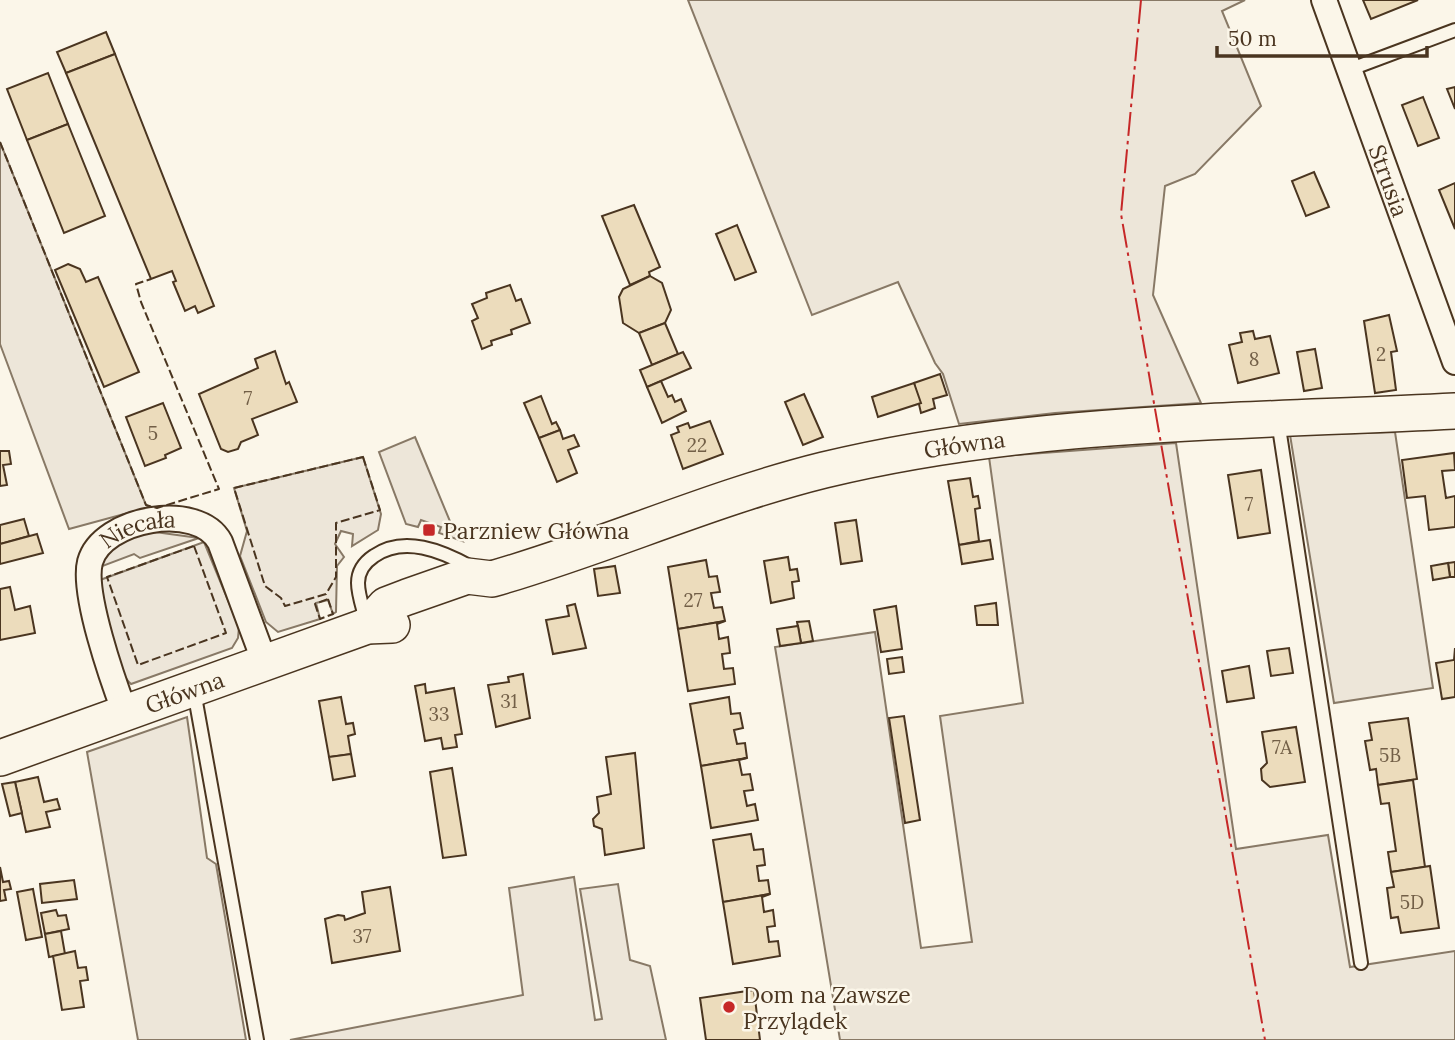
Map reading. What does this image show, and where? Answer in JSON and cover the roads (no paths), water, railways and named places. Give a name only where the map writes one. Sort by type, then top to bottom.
[{"type":"street","name":"Strusia","points":[[1324,0],[1455,362]]},
{"type":"street","name":"Główna","points":[[0,758],[367,626],[392,625],[476,596],[492,579],[824,470],[1011,437],[1455,411]]},
{"type":"street","name":"Niecała","points":[[125,713],[105,653],[89,576],[95,549],[110,534],[126,527],[176,520],[197,523],[213,532],[225,553],[265,663]]},
{"type":"lane","points":[[1351,69],[1455,30]]},
{"type":"lane","points":[[1278,420],[1361,963]]},
{"type":"lane","points":[[367,626],[358,590],[359,576],[367,561],[387,548],[407,545],[422,547],[452,558],[492,579]]},
{"type":"lane","points":[[194,687],[257,1040]]},
{"type":"place","name":"Parzniew Główna","points":[[429,530]]},
{"type":"place","name":"Dom na Zawsze Przylądek","points":[[729,1007]]}]
